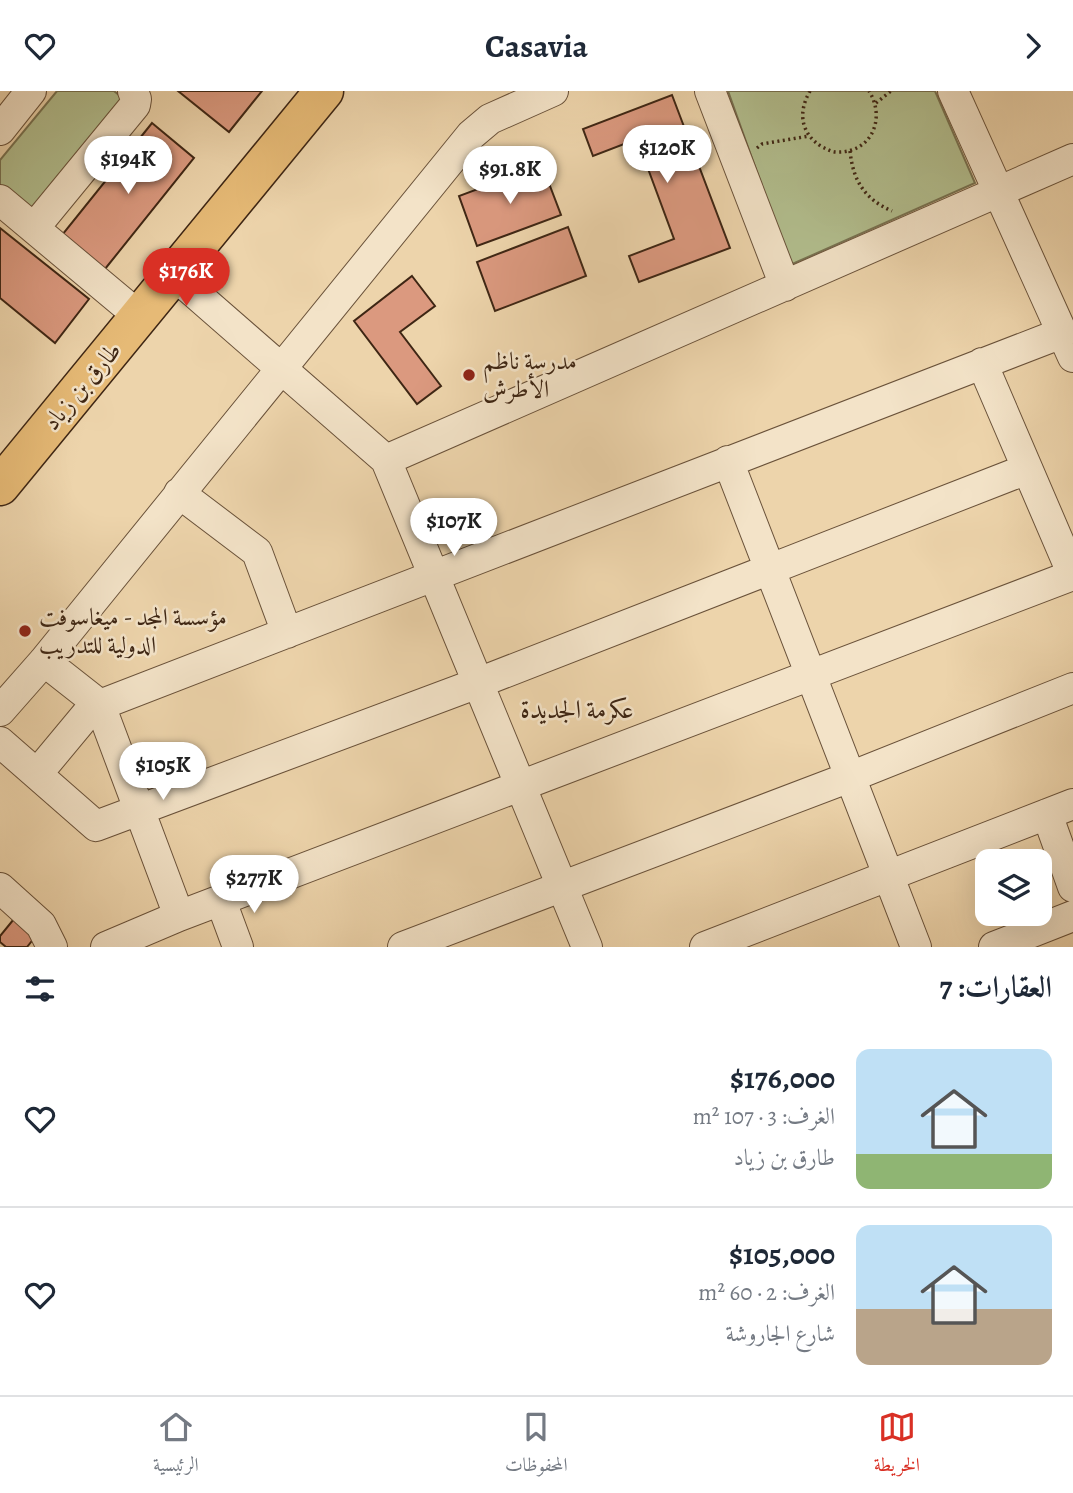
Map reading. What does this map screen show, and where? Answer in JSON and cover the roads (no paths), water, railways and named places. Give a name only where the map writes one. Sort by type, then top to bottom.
[{"type":"main road","name":"طارق بن زياد","points":[[0,486],[174,275],[313,95]]},
{"type":"street","points":[[0,130],[31,91]]},
{"type":"street","points":[[34,228],[135,105],[133,91]]},
{"type":"street","points":[[0,711],[44,661],[471,135],[490,119],[553,91]]},
{"type":"street","points":[[710,91],[785,286]]},
{"type":"street","points":[[37,774],[91,709],[100,705],[982,363],[1067,345],[1061,301],[998,193],[953,91]]},
{"type":"street","points":[[386,460],[1073,159]]},
{"type":"street","points":[[0,200],[140,317]]},
{"type":"street","points":[[174,275],[386,460],[587,947]]},
{"type":"street","points":[[106,947],[179,916],[1073,575],[982,363]]},
{"type":"street","points":[[728,461],[916,947]]},
{"type":"street","points":[[0,742],[96,826],[478,683],[1027,468]]},
{"type":"street","points":[[179,493],[257,552],[287,633]]},
{"type":"street","points":[[44,661],[100,705],[179,916]]},
{"type":"street","points":[[402,947],[850,778],[1073,688]]},
{"type":"street","points":[[705,947],[741,941],[888,876],[1060,809],[1073,887]]},
{"type":"street","points":[[4,899],[41,925],[52,947]]},
{"type":"street","points":[[221,901],[239,947]]},
{"type":"street","points":[[994,947],[1073,916]]},
{"type":"place","name":"مدرسة ناظم الأطرش","points":[[469,375]]},
{"type":"place","name":"مؤسسة المجد - ميغاسوفت الدولية للتدريب","points":[[25,631]]},
{"type":"district","name":"عكرمة الجديدة","points":[[577,709]]}]
